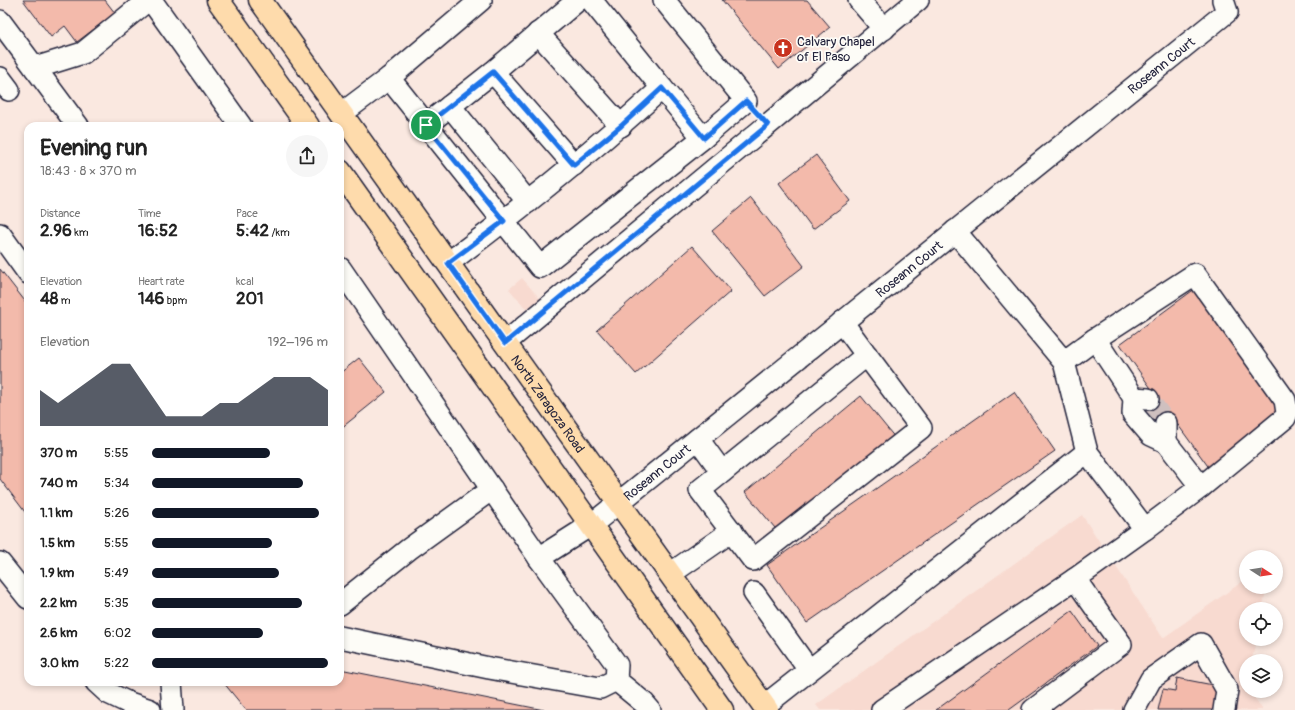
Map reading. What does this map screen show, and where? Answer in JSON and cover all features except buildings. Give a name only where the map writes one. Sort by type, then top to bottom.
[{"type":"main road","points":[[218,0],[305,122]]},
{"type":"main road","name":"North Zaragoza Road","points":[[260,0],[765,708]]},
{"type":"main road","points":[[344,181],[722,710]]},
{"type":"street","points":[[35,68],[83,53],[150,0],[238,122]]},
{"type":"street","points":[[341,114],[389,78],[481,0]]},
{"type":"street","points":[[426,125],[493,72],[578,0]]},
{"type":"street","points":[[591,0],[704,138]]},
{"type":"street","points":[[664,0],[746,101],[768,125]]},
{"type":"street","points":[[859,0],[884,29]]},
{"type":"street","points":[[505,343],[918,0]]},
{"type":"street","name":"Roseann Court","points":[[539,558],[591,525],[698,439],[955,231],[1225,6]]},
{"type":"street","points":[[0,21],[75,122]]},
{"type":"street","points":[[538,33],[621,126]]},
{"type":"street","points":[[493,72],[574,165]]},
{"type":"street","points":[[389,78],[540,267],[704,138],[746,101]]},
{"type":"street","points":[[448,263],[504,221],[574,165],[621,126],[662,88]]},
{"type":"street","points":[[450,106],[528,202]]},
{"type":"street","points":[[955,231],[1064,362],[1087,452],[1146,529]]},
{"type":"street","points":[[0,234],[24,267]]},
{"type":"street","points":[[344,274],[539,558],[617,665],[616,680]]},
{"type":"street","points":[[882,710],[1146,529],[1201,487],[1285,418],[1287,413],[1285,400],[1195,274],[1095,339],[1064,362]]},
{"type":"street","points":[[842,322],[867,355],[921,428],[753,560],[700,490],[867,355]]},
{"type":"street","points":[[1095,339],[1141,399],[1133,414],[1151,435],[1166,432],[1201,487]]},
{"type":"street","points":[[698,439],[722,472]]},
{"type":"street","points":[[765,708],[809,670],[1087,452]]},
{"type":"street","points":[[344,601],[409,549],[492,489]]},
{"type":"street","points":[[670,574],[732,531]]},
{"type":"street","points":[[0,563],[24,593]]},
{"type":"street","points":[[1033,710],[1121,644],[1075,579]]},
{"type":"street","points":[[754,594],[809,670]]},
{"type":"street","points":[[344,638],[489,668],[600,688],[616,680]]},
{"type":"street","points":[[1134,710],[1151,679],[1201,644],[1227,690],[1224,710]]},
{"type":"street","points":[[616,680],[644,703],[650,710]]},
{"type":"street","points":[[100,686],[108,693],[129,703],[150,710]]},
{"type":"street","points":[[171,686],[173,710]]},
{"type":"shaded area","points":[[522,278],[541,300],[528,311],[509,289]]},
{"type":"shaded area","points":[[1082,515],[1163,638],[1239,584],[1239,594],[1265,594],[1264,602],[1239,602],[1239,646],[1255,646],[1253,654],[1239,654],[1239,698],[1255,698],[1263,710],[820,710],[816,705]]},
{"type":"tunnel","points":[[1148,399],[1166,423]]},
{"type":"place","name":"Calvary Chapel of El Paso","points":[[783,48]]},
{"type":"route","points":[[493,72],[574,165],[621,126],[662,88],[704,138],[746,101],[768,125],[505,343],[448,263],[504,221],[426,125],[493,72]]}]
